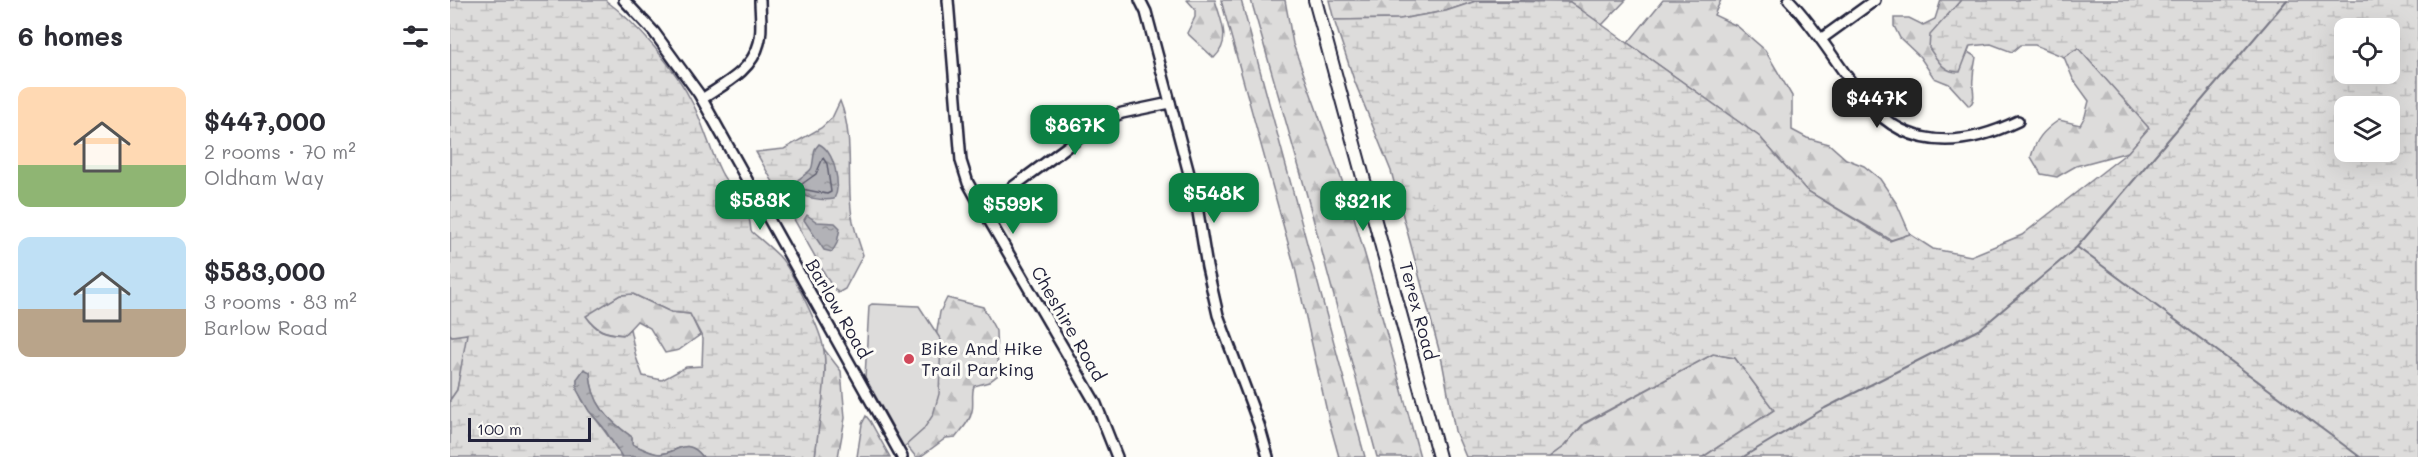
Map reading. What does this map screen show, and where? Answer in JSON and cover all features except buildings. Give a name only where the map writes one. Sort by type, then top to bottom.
[{"type":"main road","name":"Terex Road","points":[[1315,0],[1439,457]]},
{"type":"street","name":"Barlow Road","points":[[624,0],[654,32],[702,99],[902,457]]},
{"type":"street","points":[[702,99],[739,74],[752,58],[759,43],[760,0]]},
{"type":"street","name":"Cheshire Road","points":[[948,0],[961,160],[968,183],[1096,404],[1117,457]]},
{"type":"street","points":[[1140,0],[1146,12],[1196,200],[1207,267],[1220,321],[1257,419],[1268,457]]},
{"type":"street","points":[[1789,0],[1806,18],[1864,99],[1879,114],[1907,131],[1929,138],[1954,141],[1985,135],[2018,121]]},
{"type":"street","points":[[1821,39],[1875,0]]},
{"type":"street","points":[[983,209],[1102,121],[1122,112],[1170,104]]},
{"type":"green space","points":[[450,0],[605,0],[630,21],[677,76],[697,112],[721,172],[744,204],[751,231],[785,263],[806,302],[822,342],[825,363],[824,390],[815,457],[703,457],[697,451],[687,447],[659,454],[649,452],[632,444],[632,437],[602,410],[591,384],[590,373],[577,379],[580,394],[622,457],[450,457],[450,400],[457,390],[467,334],[452,336],[450,334]],"holes":[[[633,294],[671,312],[690,314],[703,339],[702,366],[686,367],[662,380],[643,376],[630,329],[623,335],[606,332],[598,329],[586,316],[620,295]]]},
{"type":"green space","points":[[1187,0],[1215,0],[1224,30],[1224,38],[1223,45],[1214,58],[1187,33],[1195,17],[1195,9]]},
{"type":"green space","points":[[1221,0],[1241,0],[1365,457],[1339,457],[1295,268]]},
{"type":"green space","points":[[1251,0],[1285,0],[1293,44],[1349,200],[1420,457],[1377,457],[1306,192]]},
{"type":"green space","points":[[1329,0],[1626,0],[1602,25],[1570,2],[1476,1],[1446,11],[1400,19],[1334,20]]},
{"type":"green space","points":[[1663,0],[1721,0],[1714,15],[1737,26],[1765,50],[1792,96],[1792,130],[1807,138],[1829,144],[1846,159],[1864,166],[1880,179],[1897,204],[1910,234],[1891,240],[1806,190],[1760,137],[1628,43]]},
{"type":"green space","points":[[1941,0],[1961,0],[1931,35],[1966,56],[1968,52],[1976,57],[1973,73],[1974,97],[1969,106],[1949,84],[1934,78],[1920,57],[1900,38],[1894,26],[1894,18],[1909,18],[1923,25],[1935,19]]},
{"type":"green space","points":[[1961,0],[2418,0],[2418,457],[1703,457],[1774,410],[1735,358],[1713,354],[1584,423],[1564,446],[1549,457],[1466,457],[1455,431],[1442,361],[1391,171],[1354,80],[1334,20],[1400,19],[1446,11],[1476,1],[1570,2],[1760,137],[1806,190],[1890,241],[1910,234],[1933,249],[1971,256],[2022,235],[2128,152],[2149,128],[2078,48],[2064,57],[2035,45],[2020,45],[2012,52],[1991,44],[1970,46],[1960,72],[1954,72],[1942,65],[1929,48],[1930,35]]},
{"type":"green space","points":[[2078,47],[2149,128],[2128,152],[2076,166],[2057,177],[2041,174],[2031,157],[2041,136],[2059,120],[2080,125],[2085,116],[2089,101],[2073,79],[2064,57]]},
{"type":"green space","points":[[840,101],[849,141],[852,215],[863,255],[845,289],[838,293],[830,283],[756,152],[784,149],[821,128],[832,118]]},
{"type":"green space","points":[[633,294],[671,312],[690,314],[700,335],[679,350],[665,353],[650,328],[637,321],[624,335],[597,328],[585,315],[620,295]]},
{"type":"green space","points":[[947,298],[983,307],[996,331],[997,359],[1002,372],[989,382],[974,386],[971,415],[956,437],[946,438],[920,457],[916,457],[895,431],[936,337],[940,312]]},
{"type":"green space","points":[[872,304],[919,306],[941,340],[939,394],[933,415],[923,430],[904,447],[865,377],[869,306]]},
{"type":"green space","points":[[468,333],[457,390],[450,400],[450,334],[452,336]]},
{"type":"green space","points":[[824,349],[841,371],[845,418],[838,457],[815,457],[825,371]]},
{"type":"green space","points":[[1713,354],[1735,358],[1774,410],[1703,457],[1549,457],[1564,446],[1584,424]]},
{"type":"green space","points":[[866,416],[890,457],[857,457],[862,424]]},
{"type":"water","points":[[819,144],[829,154],[835,169],[837,185],[834,199],[814,198],[794,191],[795,182],[811,168],[815,149]]},
{"type":"water","points":[[807,215],[817,222],[835,223],[840,228],[837,243],[832,252],[824,250],[804,220]]},
{"type":"water","points":[[584,369],[590,372],[594,393],[602,410],[632,437],[632,444],[649,452],[660,454],[687,447],[697,451],[703,457],[622,457],[577,390],[577,379]]},
{"type":"waterway","points":[[1743,457],[1825,408],[1980,329],[2077,247],[2287,0]]},
{"type":"waterway","points":[[2077,247],[2360,457]]},
{"type":"place","name":"Bike And Hike Trail Parking","points":[[909,359]]}]
